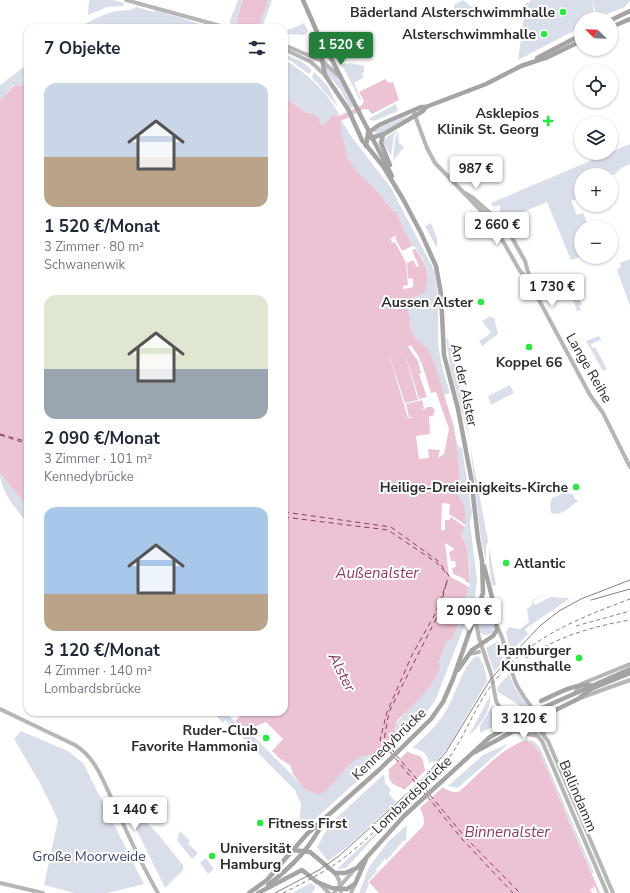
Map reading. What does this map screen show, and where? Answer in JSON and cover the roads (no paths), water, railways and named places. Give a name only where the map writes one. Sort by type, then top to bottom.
[{"type":"main road","points":[[302,0],[317,32],[325,75]]},
{"type":"main road","points":[[618,17],[630,11]]},
{"type":"main road","points":[[618,24],[630,19]]},
{"type":"main road","name":"An der Alster","points":[[317,32],[331,56],[394,179]]},
{"type":"main road","points":[[366,146],[367,137],[370,131],[413,110],[426,107],[486,84],[574,39]]},
{"type":"main road","points":[[533,61],[548,57],[574,44]]},
{"type":"main road","name":"An der Alster","points":[[325,75],[348,109],[366,146],[383,166],[402,198],[424,240],[438,274],[441,294],[444,355],[465,446],[482,561],[498,626]]},
{"type":"main road","points":[[356,126],[367,137],[373,138],[384,134],[415,116],[426,107]]},
{"type":"main road","name":"An der Alster","points":[[384,134],[381,142],[402,198]]},
{"type":"main road","name":"An der Alster","points":[[476,617],[483,595],[482,561]]},
{"type":"main road","name":"Kennedybrücke","points":[[456,673],[458,659],[476,617]]},
{"type":"main road","points":[[480,644],[493,636],[498,626]]},
{"type":"main road","name":"Kennedybrücke","points":[[249,893],[270,878],[293,850],[315,827],[324,821],[408,744],[438,710],[456,673],[469,654],[480,644]]},
{"type":"main road","name":"Lombardsbrücke","points":[[356,868],[416,803],[471,754],[482,742],[520,716],[528,715],[630,669]]},
{"type":"main road","name":"Lombardsbrücke","points":[[471,754],[513,731],[578,699],[591,689],[630,673]]},
{"type":"main road","points":[[541,702],[581,684],[592,685]]},
{"type":"main road","name":"Kennedybrücke","points":[[258,893],[297,861],[306,850],[324,821]]},
{"type":"main road","points":[[293,850],[306,850],[335,873],[345,873],[356,868]]},
{"type":"main road","name":"Lombardsbrücke","points":[[355,884],[369,854]]},
{"type":"main road","points":[[258,893],[304,870],[317,882],[339,890],[349,888],[355,884]]},
{"type":"street","points":[[126,0],[213,24]]},
{"type":"street","points":[[288,47],[322,61],[333,69],[344,83]]},
{"type":"street","points":[[288,51],[311,62],[325,75]]},
{"type":"street","points":[[413,110],[427,148],[435,163],[445,175],[476,203]]},
{"type":"street","name":"Lange Reihe","points":[[476,203],[506,227],[527,268],[529,280]]},
{"type":"street","name":"Lange Reihe","points":[[476,203],[497,229],[520,271],[529,280],[590,395],[603,413],[630,467]]},
{"type":"street","points":[[520,271],[524,272],[527,268]]},
{"type":"street","points":[[476,617],[489,616],[498,626]]},
{"type":"street","name":"An der Alster","points":[[476,617],[476,629],[480,644],[488,662],[496,693],[496,702],[506,718],[505,727]]},
{"type":"street","name":"Ballindamm","points":[[498,626],[515,681],[537,719],[556,757],[613,893]]},
{"type":"street","points":[[493,636],[501,637]]},
{"type":"street","points":[[469,654],[479,652]]},
{"type":"street","points":[[574,694],[581,684],[630,664]]},
{"type":"street","points":[[578,699],[630,680]]},
{"type":"street","points":[[0,709],[75,745],[85,752],[102,778],[152,884],[158,893]]},
{"type":"street","points":[[508,709],[520,716]]},
{"type":"street","points":[[521,710],[537,719]]},
{"type":"street","points":[[544,733],[550,712]]},
{"type":"street","name":"Ballindamm","points":[[520,716],[544,733]]},
{"type":"street","name":"Ballindamm","points":[[529,723],[549,756],[607,893]]},
{"type":"street","points":[[513,731],[538,736]]},
{"type":"street","name":"Lombardsbrücke","points":[[339,890],[356,868]]},
{"type":"street","points":[[335,873],[339,890]]},
{"type":"street","points":[[317,882],[329,893]]},
{"type":"street","points":[[0,883],[43,893]]},
{"type":"street","points":[[152,884],[154,893]]},
{"type":"street","name":"Lombardsbrücke","points":[[351,893],[355,884]]},
{"type":"water","points":[[243,0],[268,0],[259,24],[238,24],[238,15]]},
{"type":"water","name":"Außenalster","points":[[385,79],[389,83],[393,82],[399,100],[372,114],[368,109],[364,109],[341,121],[340,129],[349,161],[358,173],[378,192],[392,210],[397,212],[404,231],[422,259],[427,271],[428,278],[424,293],[414,297],[408,308],[410,326],[415,338],[427,348],[435,365],[454,427],[460,475],[457,486],[458,495],[464,505],[466,524],[461,534],[466,544],[469,570],[469,582],[465,604],[452,639],[447,641],[439,662],[437,676],[417,701],[397,721],[395,725],[395,734],[405,749],[410,753],[421,757],[427,773],[435,782],[445,789],[456,792],[460,791],[499,755],[508,749],[526,740],[532,743],[540,753],[600,893],[598,893],[593,884],[595,893],[593,888],[590,889],[592,893],[379,893],[369,882],[423,826],[424,821],[422,811],[415,800],[403,789],[391,782],[389,772],[378,760],[367,755],[354,761],[324,792],[319,795],[305,789],[293,774],[290,765],[280,759],[272,751],[283,739],[266,722],[247,730],[235,721],[240,716],[288,716],[288,100],[308,114],[312,113],[319,118],[320,124],[324,125],[333,115],[339,116],[362,105],[364,101],[359,92]],"holes":[[[437,395],[449,429],[444,454],[438,458],[440,450],[428,449],[429,458],[419,459],[416,436],[430,434],[429,416],[433,416],[435,410],[432,407],[427,407],[426,401],[430,400],[429,397]]]},
{"type":"water","points":[[24,83],[24,503],[0,473],[0,100],[15,85],[19,86]]},
{"type":"tram line","points":[[275,893],[319,870],[339,856],[422,780],[446,752],[490,680],[541,625],[559,611],[581,599],[630,580]]},
{"type":"tram line","points":[[591,600],[630,589]]},
{"type":"railway","points":[[283,893],[320,874],[350,853],[436,774],[451,755],[486,693],[515,659],[550,634],[569,624],[630,599]]},
{"type":"railway","points":[[576,626],[630,611]]},
{"type":"railway","points":[[526,658],[550,644],[576,633],[630,620]]},
{"type":"place","name":"Bäderland Alsterschwimmhalle","points":[[563,12]]},
{"type":"place","name":"Alsterschwimmhalle","points":[[544,34]]},
{"type":"place","name":"Asklepios Klinik St. Georg","points":[[548,121]]},
{"type":"place","name":"Aussen Alster","points":[[481,302]]},
{"type":"place","name":"Koppel 66","points":[[529,347]]},
{"type":"place","name":"Heilige-Dreieinigkeits-Kirche","points":[[576,487]]},
{"type":"place","name":"Atlantic","points":[[506,563]]},
{"type":"place","name":"Hamburger Kunsthalle","points":[[579,658]]},
{"type":"place","name":"Ruder-Club Favorite Hammonia","points":[[266,738]]},
{"type":"place","name":"Fitness First","points":[[260,823]]},
{"type":"place","name":"Universität Hamburg","points":[[212,856]]},
{"type":"water label","name":"Alster","points":[[342,672]]},
{"type":"water label","name":"Binnenalster","points":[[507,832]]},
{"type":"park label","name":"Große Moorweide","points":[[89,856]]}]
